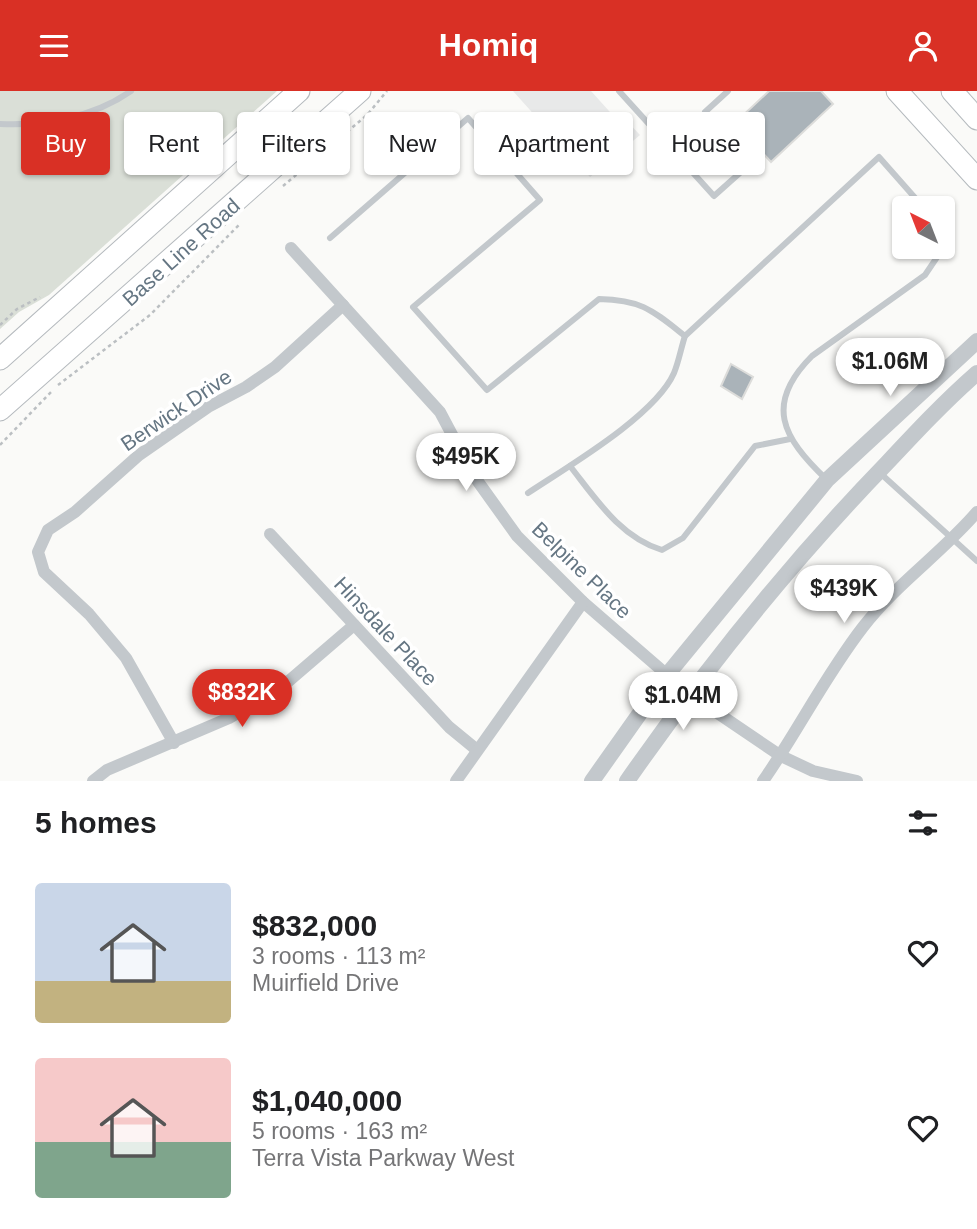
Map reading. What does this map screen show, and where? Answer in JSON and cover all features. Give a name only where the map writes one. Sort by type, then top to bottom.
[{"type":"main road","name":"Base Line Road","points":[[0,359],[299,91]]},
{"type":"main road","name":"Base Line Road","points":[[0,410],[360,91]]},
{"type":"main road","points":[[897,91],[977,179]]},
{"type":"main road","points":[[951,91],[977,119]]},
{"type":"street","name":"Belpine Place","points":[[291,248],[440,412],[474,476],[517,536],[583,603],[688,692],[781,756],[813,771],[857,781]]},
{"type":"street","name":"Berwick Drive","points":[[174,743],[126,658],[89,614],[44,572],[38,552],[48,530],[75,512],[139,455],[208,407],[246,387],[275,367],[344,305]]},
{"type":"street","points":[[592,781],[667,675],[827,480],[977,341]]},
{"type":"street","points":[[627,781],[688,692],[778,581],[878,471],[977,373]]},
{"type":"street","points":[[763,781],[835,666],[865,624],[954,539],[977,512]]},
{"type":"street","name":"Hinsdale Place","points":[[270,534],[450,727],[477,750]]},
{"type":"street","points":[[456,781],[583,603]]},
{"type":"street","points":[[93,781],[107,770],[229,717],[283,686],[354,625]]},
{"type":"lane","points":[[0,124],[51,122],[96,109],[131,91]]},
{"type":"lane","points":[[620,91],[714,196],[751,163],[705,112],[728,91]]},
{"type":"lane","points":[[330,238],[468,118],[540,200],[413,307],[487,390],[599,299],[628,299],[657,314],[685,336]]},
{"type":"lane","points":[[528,493],[613,438],[653,400],[673,375],[685,336],[879,157],[913,196]]},
{"type":"lane","points":[[827,480],[801,455],[790,439],[782,415],[785,391],[796,372],[812,356],[925,275],[936,259]]},
{"type":"lane","points":[[570,466],[625,531],[643,544],[662,550],[682,538],[755,446],[790,439]]},
{"type":"lane","points":[[878,471],[977,561]]},
{"type":"path","points":[[276,191],[367,115],[387,91]]},
{"type":"path","points":[[0,445],[58,385],[150,315],[247,217]]},
{"type":"shaded area","points":[[0,91],[277,91],[254,112],[237,112],[237,127],[223,139],[223,112],[124,112],[124,175],[183,175],[49,295],[19,312],[0,329]]},
{"type":"shaded area","points":[[513,91],[591,91],[610,112],[532,112]]},
{"type":"shaded area","points":[[633,128],[640,135],[633,141]]},
{"type":"building","points":[[769,91],[821,91],[833,104],[771,162],[765,156],[765,112],[746,112]]},
{"type":"building","points":[[731,364],[753,377],[742,399],[721,386]]}]
